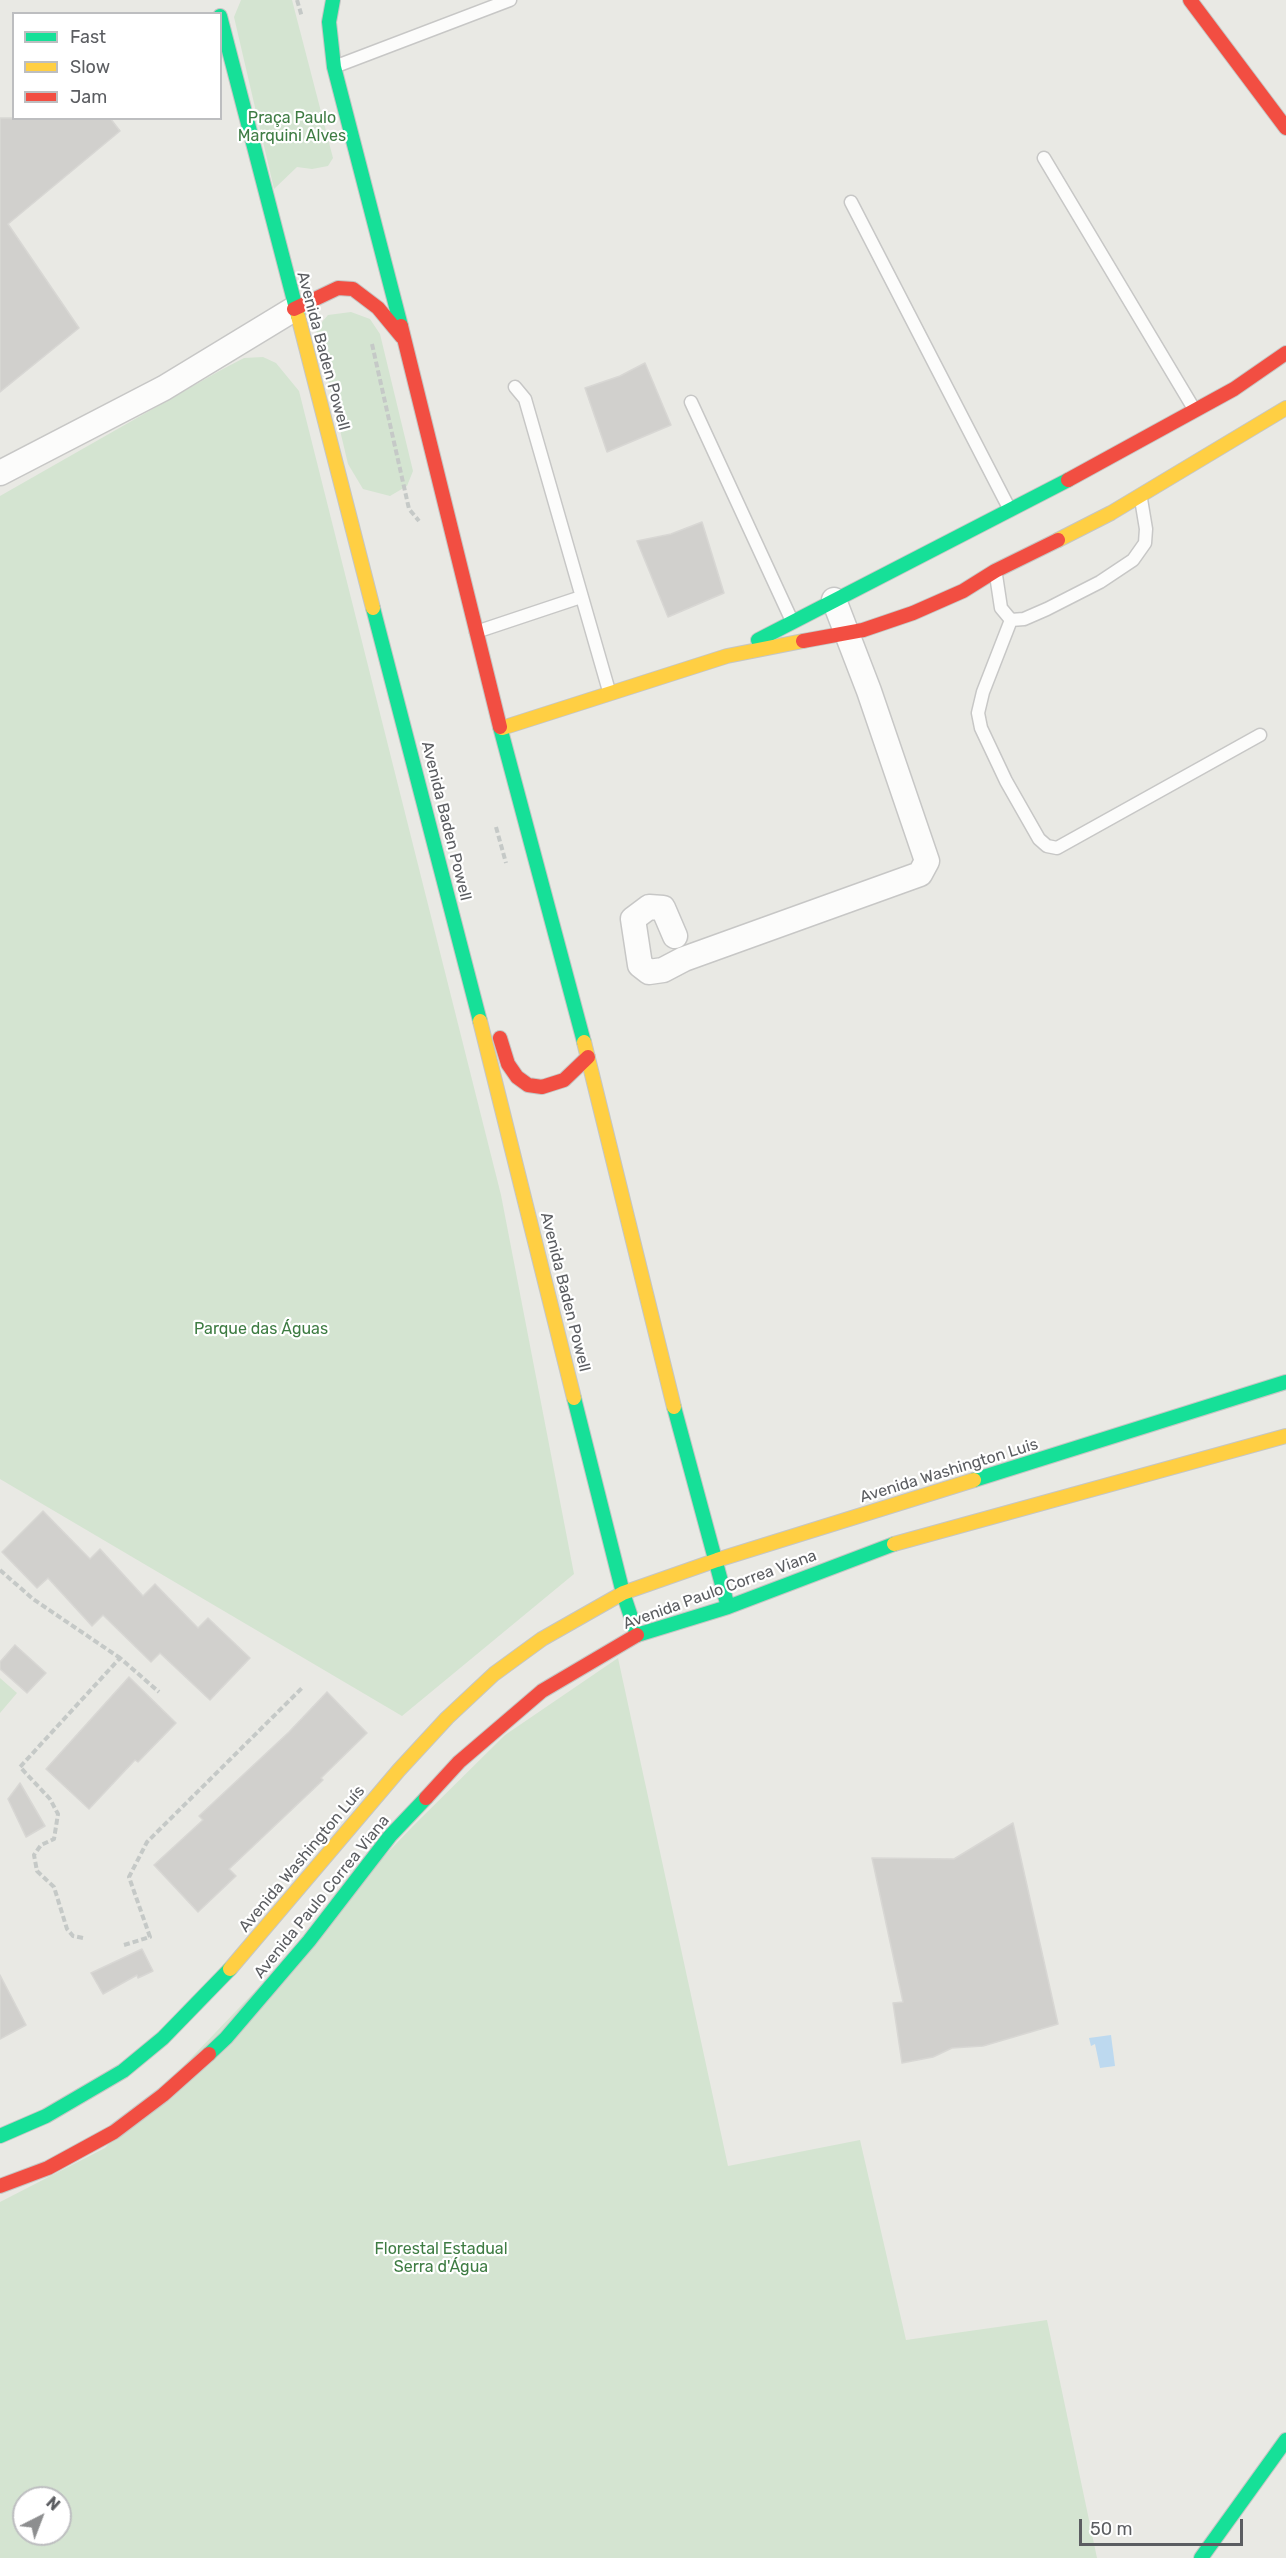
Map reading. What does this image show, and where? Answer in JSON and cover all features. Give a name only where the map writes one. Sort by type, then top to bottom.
[{"type":"main road","points":[[333,0],[329,22],[334,67],[405,340],[475,632],[588,1057],[679,1428],[728,1607]]},
{"type":"main road","points":[[1190,0],[1286,128]]},
{"type":"main road","name":"Avenida Baden Powell","points":[[222,23],[294,309],[449,899],[623,1593],[637,1635]]},
{"type":"main road","points":[[294,309],[338,288],[353,289],[378,308],[405,340]]},
{"type":"main road","points":[[727,656],[946,541],[1010,512],[1234,389],[1286,353]]},
{"type":"main road","points":[[502,728],[727,656],[846,633],[913,613],[963,591],[995,571],[1111,513],[1286,408]]},
{"type":"main road","points":[[903,583],[911,567],[946,541]]},
{"type":"main road","points":[[912,599],[995,571]]},
{"type":"main road","points":[[449,899],[477,959],[508,1064],[517,1077],[528,1085],[552,1085],[564,1080],[588,1057]]},
{"type":"main road","name":"Avenida Washington Luis","points":[[623,1593],[717,1560],[1286,1382]]},
{"type":"main road","name":"Avenida Paulo Correa Viana","points":[[0,2186],[48,2168],[95,2142],[163,2096],[226,2038],[309,1941],[390,1836],[459,1762],[542,1691],[637,1635],[728,1607],[882,1547],[1286,1436]]},
{"type":"main road","name":"Avenida Washington Luís","points":[[0,2136],[46,2116],[123,2071],[163,2038],[219,1981],[399,1770],[447,1718],[494,1674],[542,1639],[623,1593]]},
{"type":"main road","points":[[1201,2558],[1286,2440]]},
{"type":"street","points":[[0,473],[164,388],[294,309]]},
{"type":"street","points":[[675,936],[663,908],[649,907],[633,919],[640,965],[649,972],[663,970],[684,959],[920,874],[927,861],[869,691],[834,600]]},
{"type":"lane","points":[[334,67],[510,0]]},
{"type":"lane","points":[[1044,158],[1194,409]]},
{"type":"lane","points":[[851,202],[1010,512]]},
{"type":"lane","points":[[515,387],[525,399],[610,694]]},
{"type":"lane","points":[[691,402],[801,642]]},
{"type":"lane","points":[[1011,620],[1024,619],[1047,609],[1100,582],[1133,560],[1145,543],[1146,536],[1141,495]]},
{"type":"lane","points":[[995,571],[1001,608],[1011,620]]},
{"type":"lane","points":[[475,632],[581,597]]},
{"type":"lane","points":[[1011,620],[983,692],[978,713],[981,728],[1006,781],[1039,839],[1047,846],[1057,848],[1260,735]]},
{"type":"path","points":[[0,1570],[33,1599],[120,1658],[159,1692]]},
{"type":"path","points":[[83,1938],[73,1936],[66,1929],[54,1887],[37,1871],[34,1855],[41,1845],[54,1839],[58,1814],[50,1798],[20,1767],[120,1658]]},
{"type":"path","points":[[124,1945],[150,1937],[129,1877],[147,1842],[303,1688]]},
{"type":"green space","name":"Praça Paulo Marquini Alves","points":[[241,0],[292,0],[333,158],[328,166],[312,169],[297,167],[274,189],[234,17]]},
{"type":"green space","points":[[351,312],[370,319],[380,334],[413,471],[407,486],[390,496],[363,489],[348,464],[316,329],[328,315]]},
{"type":"green space","name":"Parque das Águas","points":[[263,357],[276,363],[299,391],[501,1195],[574,1574],[402,1716],[0,1479],[0,496],[221,370],[244,358]]},
{"type":"green space","name":"Florestal Estadual Serra d'Água","points":[[618,1658],[728,2166],[860,2140],[906,2340],[1047,2320],[1097,2558],[0,2558],[0,2202],[105,2148],[413,1826],[505,1735]]},
{"type":"green space","points":[[0,1678],[17,1693],[0,1713]]},
{"type":"water","points":[[1111,2035],[1115,2066],[1100,2068],[1095,2044],[1091,2046],[1089,2038]]},
{"type":"building","points":[[0,118],[112,120],[120,131],[8,224],[79,328],[0,392]]},
{"type":"building","points":[[645,363],[671,425],[607,452],[585,388],[620,376]]},
{"type":"building","points":[[702,522],[724,593],[668,617],[637,541],[671,534]]},
{"type":"building","points":[[43,1511],[90,1559],[100,1549],[143,1596],[155,1584],[198,1628],[208,1618],[250,1658],[210,1700],[160,1653],[151,1662],[103,1615],[92,1626],[48,1578],[37,1588],[2,1552]]},
{"type":"building","points":[[15,1645],[46,1673],[27,1693],[0,1669],[0,1662]]},
{"type":"building","points":[[129,1677],[176,1723],[138,1762],[135,1760],[89,1809],[46,1769]]},
{"type":"building","points":[[327,1692],[367,1733],[321,1778],[323,1780],[229,1869],[236,1876],[198,1912],[154,1865],[203,1820],[199,1816],[289,1732]]},
{"type":"building","points":[[20,1783],[45,1826],[26,1837],[8,1799]]},
{"type":"building","points":[[1013,1823],[1058,2024],[983,2046],[952,2048],[933,2057],[902,2063],[893,2003],[903,2002],[872,1858],[954,1859]]},
{"type":"building","points":[[142,1949],[153,1971],[138,1978],[137,1975],[103,1994],[91,1973]]},
{"type":"building","points":[[0,1975],[26,2025],[0,2039]]},
{"type":"traffic: fast","points":[[333,0],[329,22],[334,67],[401,326]]},
{"type":"traffic: fast","points":[[222,24],[298,316]]},
{"type":"traffic: fast","points":[[758,640],[1068,480]]},
{"type":"traffic: fast","points":[[373,608],[480,1021]]},
{"type":"traffic: fast","points":[[500,727],[584,1042]]},
{"type":"traffic: fast","points":[[974,1480],[1286,1382]]},
{"type":"traffic: fast","points":[[574,1398],[623,1593],[637,1635],[728,1607],[894,1544]]},
{"type":"traffic: fast","points":[[674,1407],[728,1607]]},
{"type":"traffic: fast","points":[[209,2054],[226,2038],[309,1941],[390,1836],[426,1798]]},
{"type":"traffic: fast","points":[[0,2136],[46,2116],[123,2071],[163,2038],[230,1969]]},
{"type":"traffic: fast","points":[[1201,2558],[1286,2440]]},
{"type":"traffic: slow","points":[[298,316],[373,608]]},
{"type":"traffic: slow","points":[[1058,540],[1111,513],[1286,408]]},
{"type":"traffic: slow","points":[[502,728],[727,656],[803,641]]},
{"type":"traffic: slow","points":[[480,1021],[574,1398]]},
{"type":"traffic: slow","points":[[584,1042],[674,1407]]},
{"type":"traffic: slow","points":[[894,1544],[1286,1436]]},
{"type":"traffic: slow","points":[[623,1593],[717,1560],[974,1480]]},
{"type":"traffic: slow","points":[[230,1969],[399,1770],[447,1718],[494,1674],[542,1639],[623,1593]]},
{"type":"traffic: jam","points":[[1190,0],[1286,128]]},
{"type":"traffic: jam","points":[[294,309],[338,288],[353,289],[378,308],[402,337]]},
{"type":"traffic: jam","points":[[401,326],[500,727]]},
{"type":"traffic: jam","points":[[1068,480],[1234,389],[1286,353]]},
{"type":"traffic: jam","points":[[803,641],[863,630],[913,613],[963,591],[995,571],[1058,540]]},
{"type":"traffic: jam","points":[[500,1038],[508,1064],[517,1077],[528,1085],[542,1087],[564,1080],[588,1057]]},
{"type":"traffic: jam","points":[[426,1798],[459,1762],[542,1691],[637,1635]]},
{"type":"traffic: jam","points":[[0,2186],[48,2168],[114,2132],[163,2095],[209,2054]]}]
